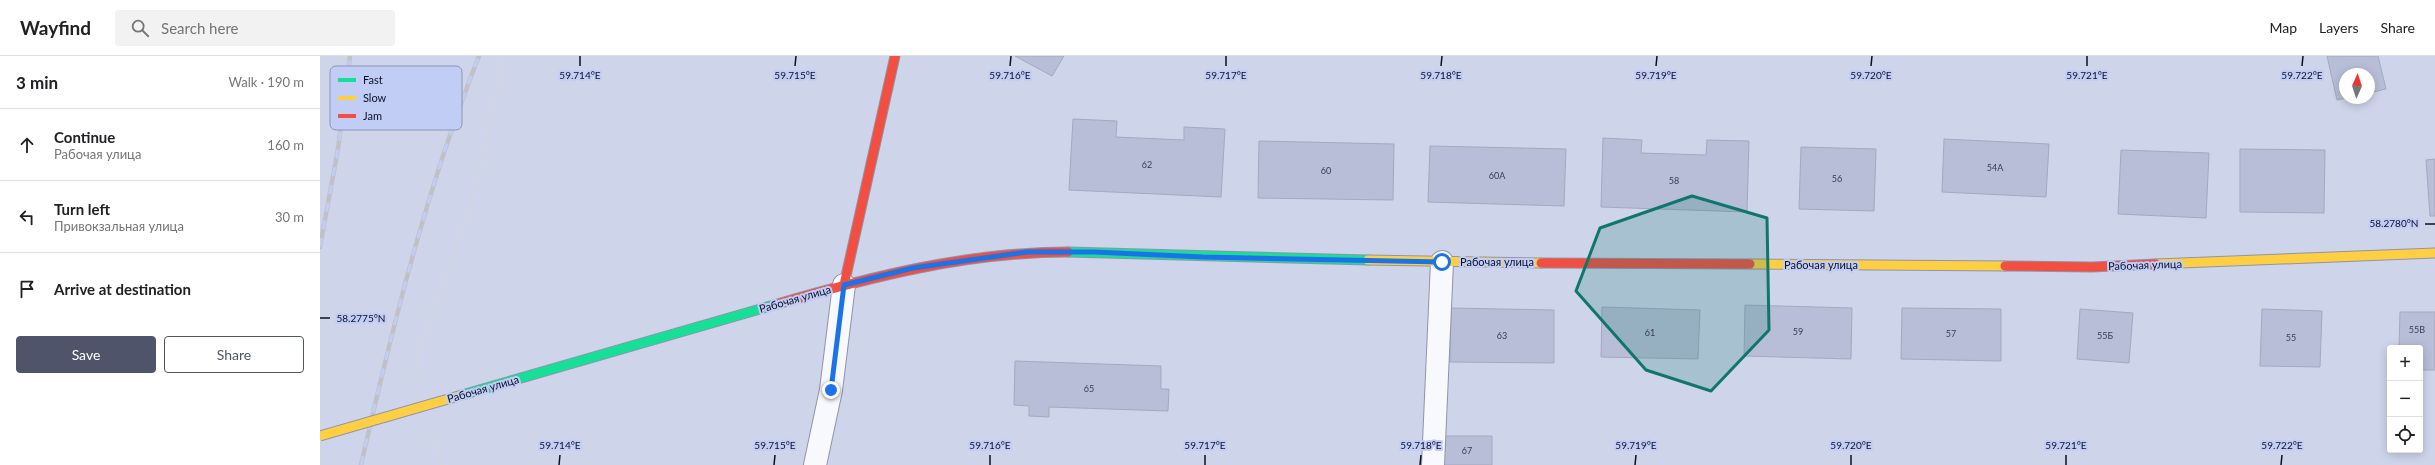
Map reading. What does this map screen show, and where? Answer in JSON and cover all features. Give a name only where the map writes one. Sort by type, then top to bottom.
[{"type":"street","points":[[815,465],[831,390],[844,285],[895,56]]},
{"type":"street","name":"Рабочая улица","points":[[320,436],[844,285],[913,268],[1027,252],[1094,252],[1203,257],[1442,262],[2092,267],[2435,253]]},
{"type":"street","points":[[1433,465],[1442,262]]},
{"type":"path","points":[[418,391],[416,384],[417,355],[472,203],[504,56]]},
{"type":"path","points":[[427,426],[431,440],[444,465]]},
{"type":"highlighted area","points":[[1692,196],[1767,218],[1769,330],[1711,391],[1646,370],[1576,291],[1600,228]]},
{"type":"building","points":[[1015,56],[1064,56],[1052,76]]},
{"type":"building","points":[[2327,56],[2378,56],[2386,89],[2375,92],[2375,68],[2339,68],[2339,100],[2337,100]]},
{"type":"building","points":[[1073,119],[1117,121],[1116,137],[1184,140],[1184,127],[1225,129],[1221,197],[1069,190]]},
{"type":"building","points":[[1603,138],[1642,140],[1641,153],[1706,155],[1707,140],[1749,141],[1747,212],[1601,207]]},
{"type":"building","points":[[1944,139],[2049,144],[2046,197],[1942,192]]},
{"type":"building","points":[[1259,141],[1394,144],[1393,200],[1258,198]]},
{"type":"building","points":[[1430,146],[1566,149],[1564,206],[1428,202]]},
{"type":"building","points":[[1801,147],[1876,149],[1874,211],[1799,209]]},
{"type":"building","points":[[2240,149],[2325,150],[2324,213],[2240,212]]},
{"type":"building","points":[[2121,150],[2209,153],[2206,218],[2118,214]]},
{"type":"building","points":[[2435,159],[2435,216],[2430,216],[2426,160]]},
{"type":"building","points":[[1745,305],[1852,308],[1851,359],[1744,356]]},
{"type":"building","points":[[1602,307],[1700,310],[1698,359],[1601,357]]},
{"type":"building","points":[[1451,308],[1554,310],[1554,363],[1450,362]]},
{"type":"building","points":[[1902,308],[2001,309],[2001,361],[1901,359]]},
{"type":"building","points":[[2080,309],[2133,313],[2129,363],[2077,359]]},
{"type":"building","points":[[2262,309],[2322,311],[2320,367],[2260,366]]},
{"type":"building","points":[[2400,312],[2435,312],[2435,370],[2423,370],[2423,345],[2399,345]]},
{"type":"building","points":[[1015,361],[1161,366],[1161,389],[1169,389],[1168,411],[1049,407],[1049,417],[1029,416],[1029,406],[1014,405]]},
{"type":"building","points":[[1443,436],[1492,436],[1492,465],[1443,465]]},
{"type":"railway","points":[[349,66],[350,56]]},
{"type":"railway","points":[[462,101],[479,56]]},
{"type":"railway","points":[[320,247],[340,130]]},
{"type":"railway","points":[[361,465],[398,309],[427,207],[452,130]]},
{"type":"traffic: fast","points":[[1068,252],[1368,260]]},
{"type":"traffic: fast","points":[[462,395],[774,305]]},
{"type":"traffic: slow","points":[[2156,264],[2435,253]]},
{"type":"traffic: slow","points":[[1368,260],[1541,263]]},
{"type":"traffic: slow","points":[[1750,264],[2005,266]]},
{"type":"traffic: slow","points":[[320,436],[462,395]]},
{"type":"traffic: jam","points":[[844,285],[895,56]]},
{"type":"traffic: jam","points":[[774,305],[883,276],[956,261],[1030,253],[1068,252]]},
{"type":"traffic: jam","points":[[1541,263],[1750,264]]},
{"type":"traffic: jam","points":[[2005,266],[2092,267],[2156,264]]},
{"type":"route","points":[[831,390],[844,285],[913,268],[966,259],[1027,252],[1094,252],[1203,257],[1442,262]]}]
